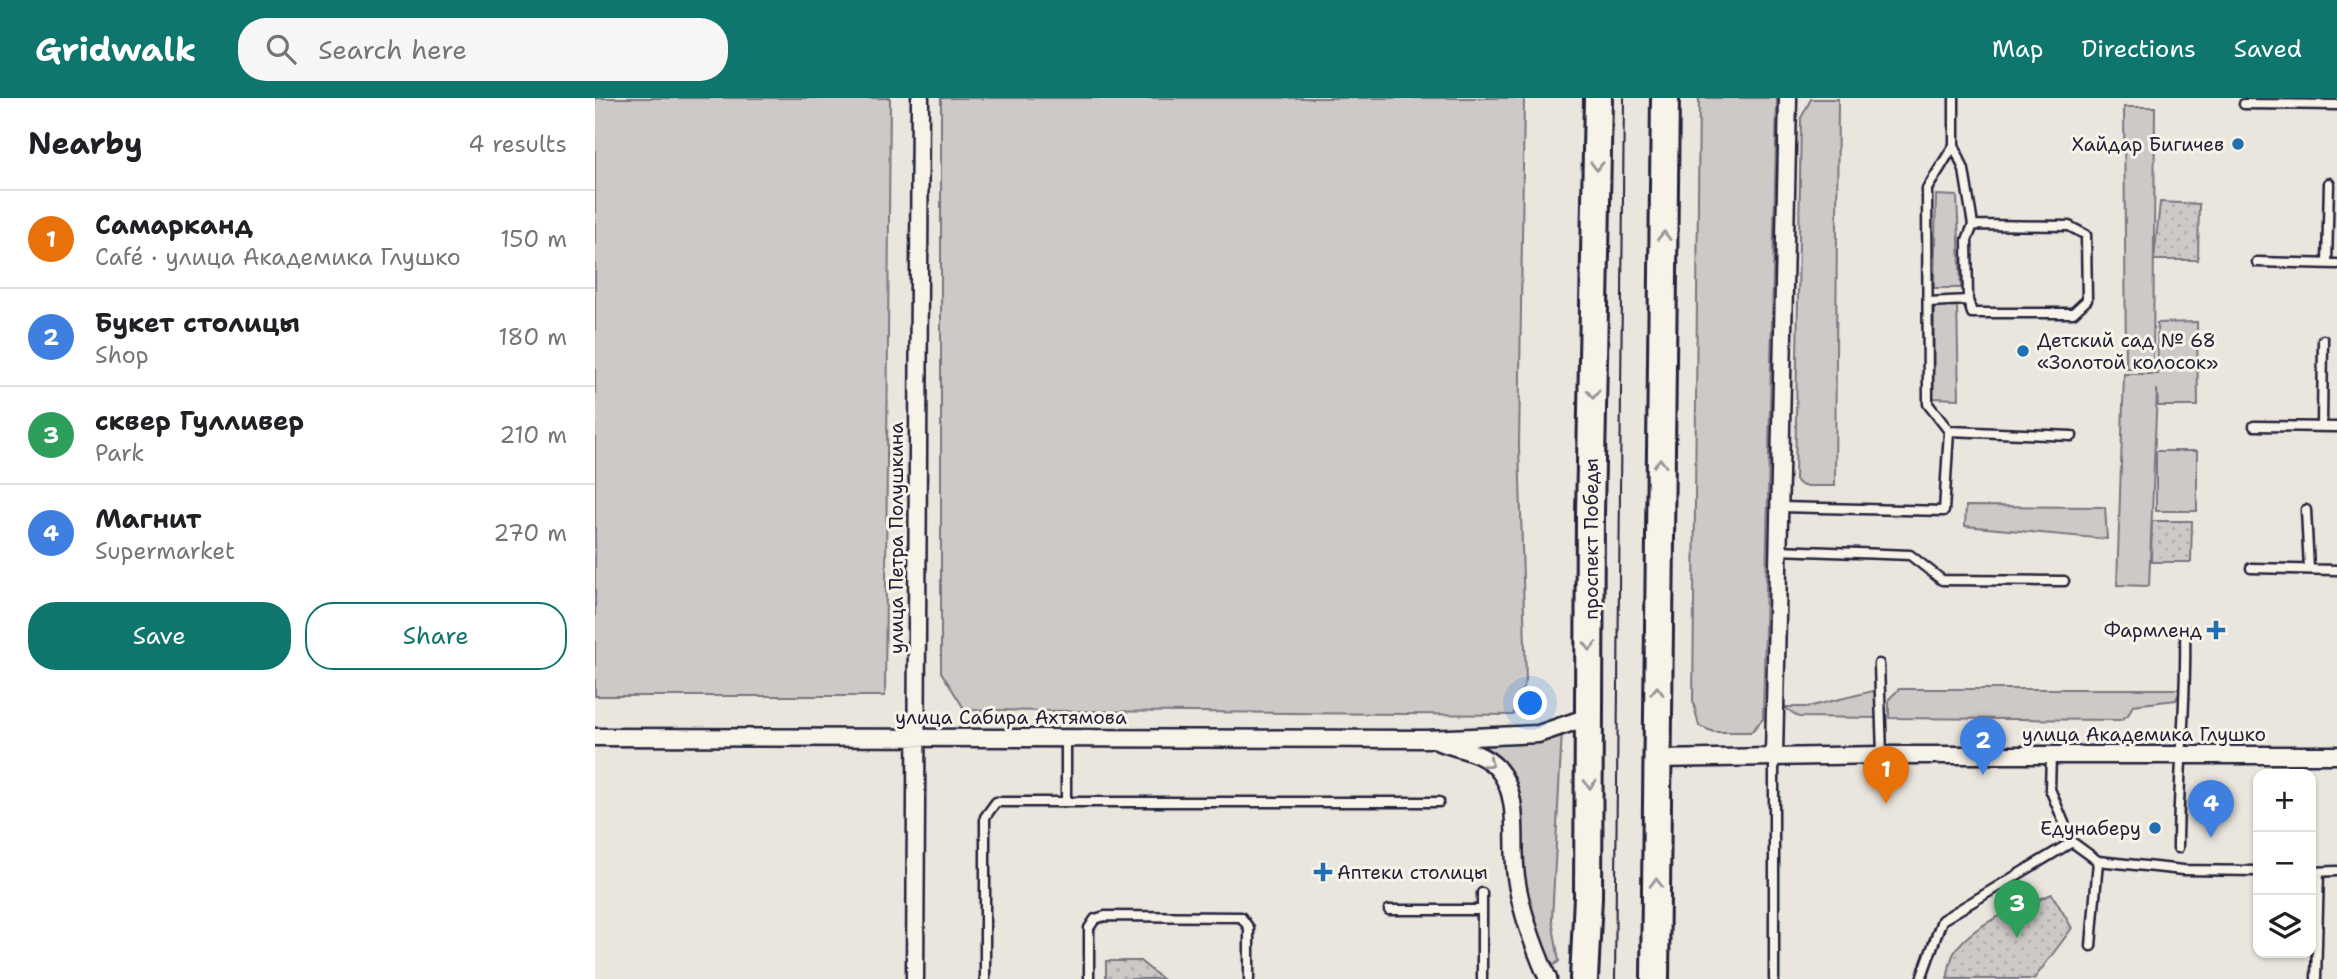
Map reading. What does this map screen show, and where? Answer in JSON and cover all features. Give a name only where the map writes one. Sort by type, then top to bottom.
[{"type":"main road","name":"проспект Победы","points":[[1584,979],[1591,716],[1590,501],[1598,98]]},
{"type":"main road","points":[[1655,979],[1665,98]]},
{"type":"street","name":"улица Петра Полушкина","points":[[915,979],[920,98]]},
{"type":"street","points":[[1774,756],[1788,98]]},
{"type":"street","name":"улица Сабира Ахтямова","points":[[595,737],[1427,738],[1538,734],[1591,716]]},
{"type":"street","name":"улица Сабира Ахтямова","points":[[1427,738],[1477,754],[1497,768],[1507,783],[1511,801],[1515,877],[1528,930],[1548,979]]},
{"type":"street","name":"улица Академика Глушко","points":[[1656,759],[1882,755],[2337,755]]},
{"type":"lane","points":[[1954,98],[1954,145],[1963,170],[1973,225],[1967,240],[1968,300],[1972,313],[2073,313],[2087,300],[2086,235],[2069,226],[1973,225]]},
{"type":"lane","points":[[2244,104],[2337,105]]},
{"type":"lane","points":[[1780,507],[1944,511],[1949,431],[1928,404],[1927,189],[1954,145]]},
{"type":"lane","points":[[2327,263],[2329,183]]},
{"type":"lane","points":[[2257,261],[2337,264]]},
{"type":"lane","points":[[1928,302],[1968,300]]},
{"type":"lane","points":[[2322,426],[2323,340]]},
{"type":"lane","points":[[2254,426],[2337,427]]},
{"type":"lane","points":[[1949,431],[2072,436]]},
{"type":"lane","points":[[2306,510],[2309,569]]},
{"type":"lane","points":[[1778,550],[1910,555],[1942,580],[2064,581]]},
{"type":"lane","points":[[2251,568],[2337,570]]},
{"type":"lane","points":[[2178,848],[2178,790],[2186,685],[2185,629]]},
{"type":"lane","points":[[1879,664],[1882,755]]},
{"type":"lane","points":[[1066,738],[1066,800]]},
{"type":"lane","points":[[2051,755],[2050,789],[2072,842],[2098,861],[2183,870],[2253,871]]},
{"type":"lane","points":[[1774,756],[1774,979]]},
{"type":"lane","points":[[985,979],[986,812],[992,804],[1002,800],[1439,802]]},
{"type":"lane","points":[[1921,979],[1942,920],[2072,842]]},
{"type":"lane","points":[[2091,946],[2098,861]]},
{"type":"lane","points":[[2316,872],[2337,871]]},
{"type":"lane","points":[[1482,893],[1482,979]]},
{"type":"lane","points":[[2315,895],[2316,979]]},
{"type":"lane","points":[[1389,910],[1482,910]]},
{"type":"lane","points":[[1089,979],[1090,928],[1098,917],[1237,916],[1245,919],[1249,928],[1249,979]]},
{"type":"shaded area","points":[[595,98],[890,98],[885,696],[595,696]]},
{"type":"shaded area","points":[[941,98],[1524,98],[1519,446],[1526,680],[1513,715],[965,710],[941,672]]},
{"type":"shaded area","points":[[1699,98],[1777,98],[1763,719],[1751,732],[1714,732],[1699,726],[1693,701]]},
{"type":"shaded area","points":[[1811,99],[1838,99],[1835,486],[1803,486],[1795,480],[1801,118]]},
{"type":"shaded area","points":[[2124,107],[2155,107],[2153,368],[2126,368]]},
{"type":"shaded area","points":[[1936,195],[1957,196],[1961,288],[1934,288]]},
{"type":"shaded area","points":[[2160,202],[2199,204],[2198,260],[2154,260]]},
{"type":"shaded area","points":[[1934,303],[1957,303],[1959,399],[1933,398]]},
{"type":"shaded area","points":[[2197,322],[2198,406],[2158,406],[2157,389],[2149,586],[2117,585],[2124,374],[2158,374],[2157,323]]},
{"type":"shaded area","points":[[2156,451],[2197,451],[2197,511],[2156,511]]},
{"type":"shaded area","points":[[1966,506],[2105,507],[2107,539],[1965,526]]},
{"type":"shaded area","points":[[2152,521],[2192,521],[2191,562],[2151,562]]},
{"type":"shaded area","points":[[1899,689],[2181,689],[2176,700],[2133,705],[2128,715],[2120,720],[1889,718],[1889,699]]},
{"type":"shaded area","points":[[1873,691],[1878,697],[1878,718],[1799,717],[1784,707],[1807,707]]},
{"type":"shaded area","points":[[1562,731],[1552,920],[1559,961],[1553,966],[1535,936],[1524,903],[1521,869],[1522,814],[1515,780],[1504,761],[1477,743]]},
{"type":"shaded area","points":[[2052,894],[2072,928],[2034,979],[1947,979],[1954,953],[1972,933],[1998,917]]},
{"type":"shaded area","points":[[1106,961],[1140,961],[1162,979],[1106,979]]},
{"type":"tram line","points":[[1615,979],[1624,98]]},
{"type":"place","name":"Хайдар Бигичев","points":[[2238,144]]},
{"type":"place","name":"Детский сад № 68 «Золотой колосок»","points":[[2023,351]]},
{"type":"place","name":"Фармленд","points":[[2216,630]]},
{"type":"place","name":"Букет столицы","points":[[1983,775]]},
{"type":"place","name":"Самарканд","points":[[1886,804]]},
{"type":"place","name":"Едунаберу","points":[[2155,828]]},
{"type":"place","name":"Магнит","points":[[2211,838]]},
{"type":"place","name":"Аптеки столицы","points":[[1323,872]]},
{"type":"place","name":"сквер Гулливер","points":[[2017,938]]}]
